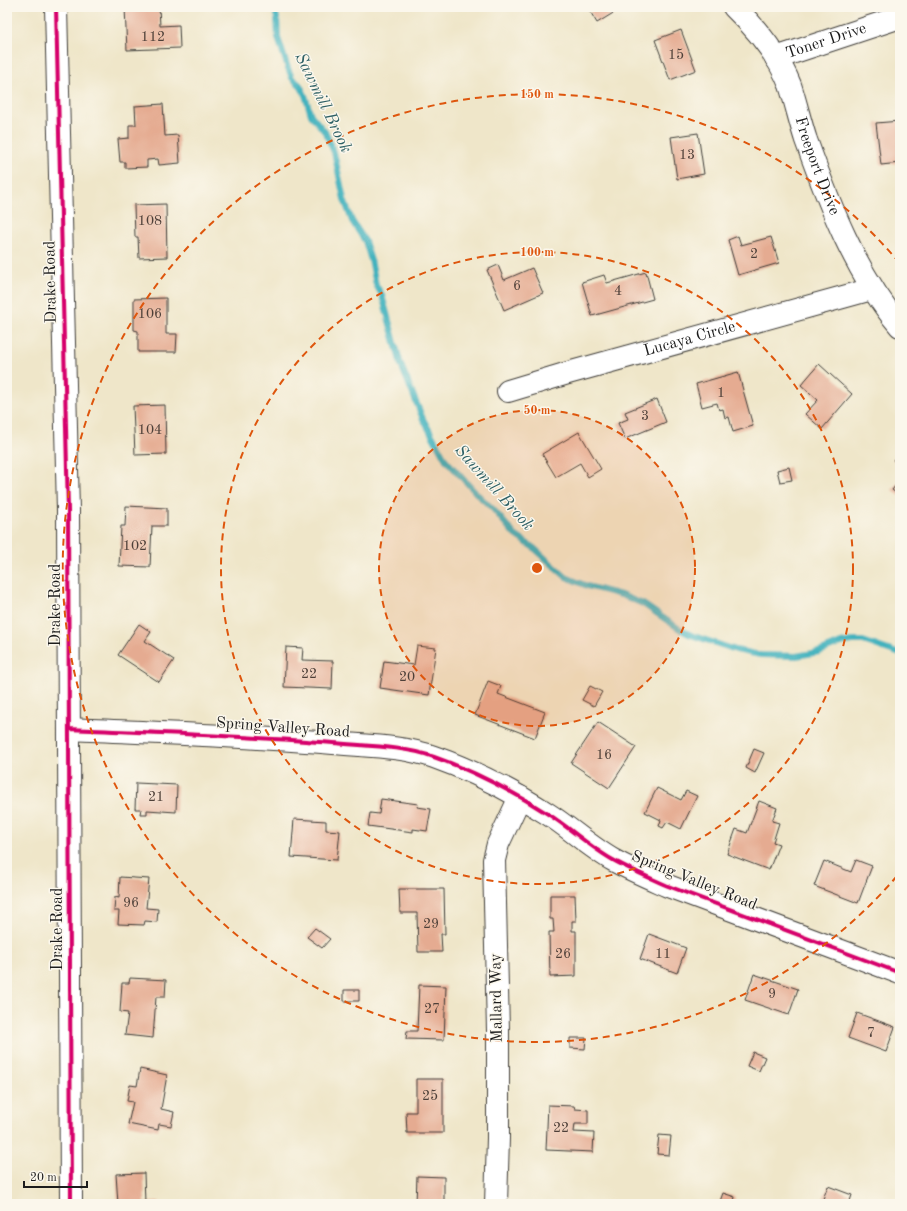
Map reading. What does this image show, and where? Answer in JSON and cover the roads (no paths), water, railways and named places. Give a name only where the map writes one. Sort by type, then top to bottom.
[{"type":"street","name":"Drake Road","points":[[56,7],[68,511],[71,1204]]},
{"type":"street","name":"Freeport Drive","points":[[734,7],[753,27],[776,58],[784,72],[790,86],[806,139],[840,227],[872,289],[900,326]]},
{"type":"street","name":"Toner Drive","points":[[776,58],[900,17]]},
{"type":"street","name":"Lucaya Circle","points":[[508,391],[872,289]]},
{"type":"street","name":"Spring Valley Road","points":[[69,729],[300,741],[416,752],[432,756],[461,767],[520,797],[548,814],[614,860],[642,874],[668,886],[900,973]]},
{"type":"street","name":"Mallard Way","points":[[496,1204],[498,1138],[498,1031],[494,860],[498,844],[520,797]]},
{"type":"waterway","name":"Sawmill Brook","points":[[274,7],[277,18],[278,38],[288,68],[292,78],[300,85],[305,95],[311,115],[325,132],[334,152],[344,199],[352,221],[365,241],[372,264],[376,285],[382,295],[401,365],[423,419],[446,460],[493,509],[515,535],[534,548],[566,577],[587,586],[621,595],[643,604],[681,630],[691,635],[736,650],[760,655],[796,656],[819,652],[841,643],[863,641],[900,654]]}]
